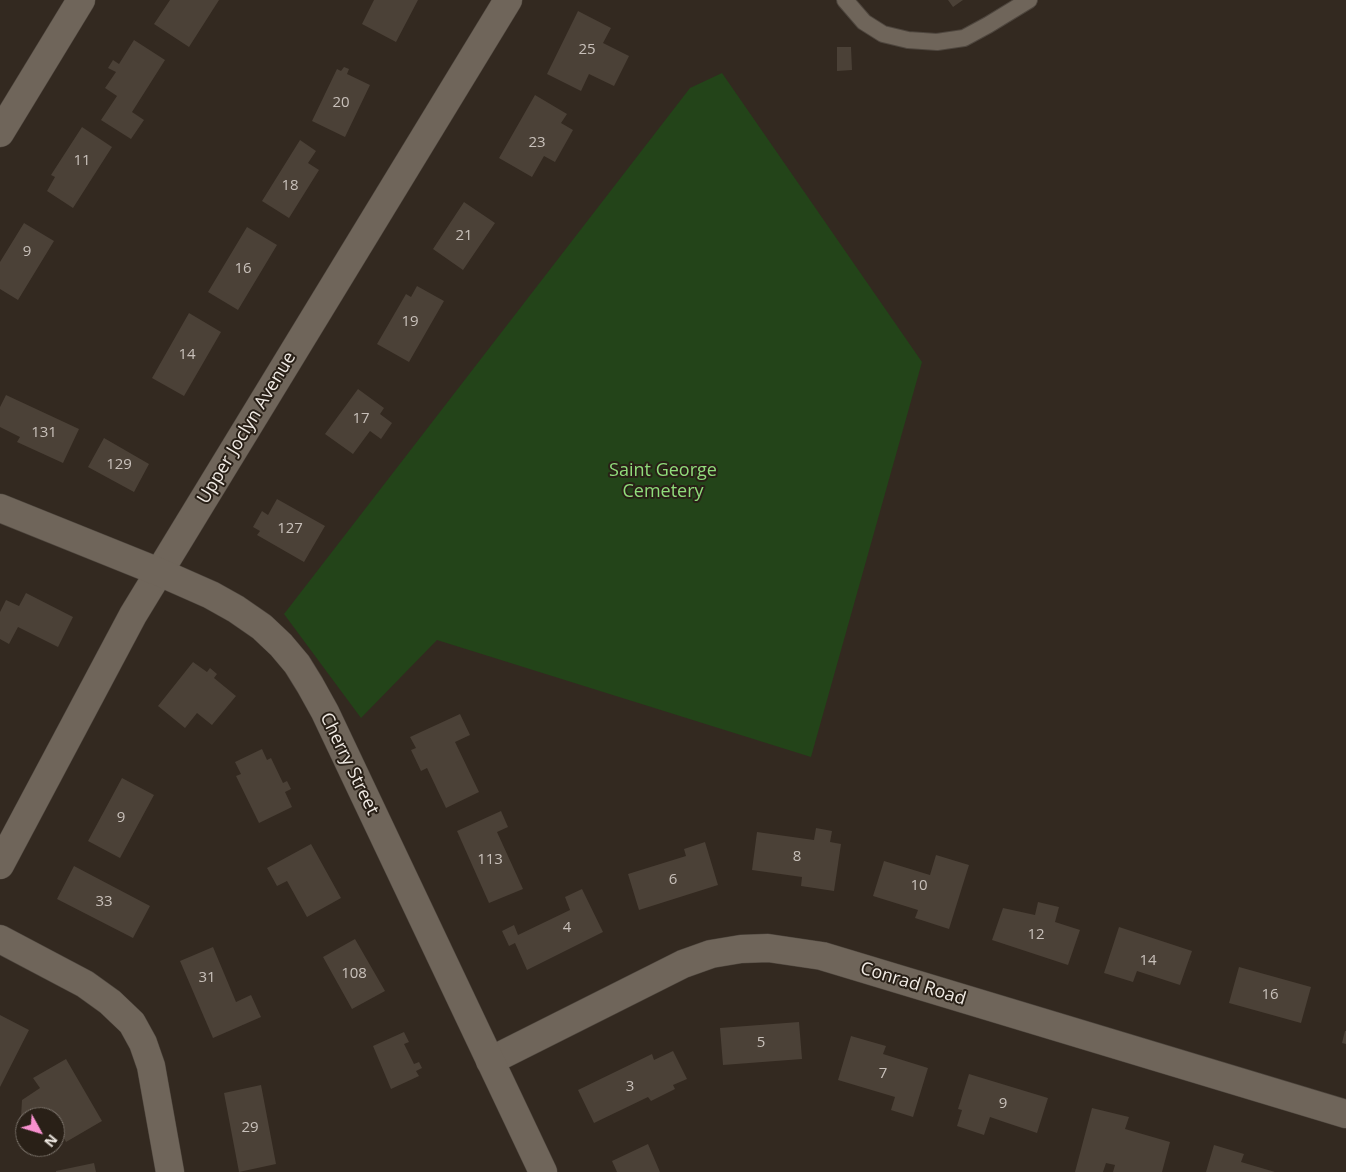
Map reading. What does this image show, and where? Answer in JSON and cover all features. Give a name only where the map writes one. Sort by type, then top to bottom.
[{"type":"street","points":[[0,133],[81,0]]},
{"type":"street","name":"Upper Joclyn Avenue","points":[[0,865],[129,624],[159,572],[508,0]]},
{"type":"street","name":"Cherry Street","points":[[0,508],[212,595],[262,627],[281,645],[310,685],[325,712],[543,1172]]},
{"type":"street","points":[[0,939],[85,984],[110,1002],[132,1023],[143,1042],[151,1066],[170,1172]]},
{"type":"street","name":"Conrad Road","points":[[490,1061],[683,964],[712,954],[741,949],[768,948],[822,956],[1346,1114]]},
{"type":"lane","points":[[845,0],[864,22],[883,34],[908,40],[937,42],[964,38],[1029,0]]},
{"type":"green space","name":"Saint George Cemetery","points":[[722,73],[922,362],[811,757],[437,640],[361,718],[284,614],[690,88]]},
{"type":"building","points":[[170,0],[219,0],[189,47],[154,24]]},
{"type":"building","points":[[374,0],[418,0],[396,42],[362,24]]},
{"type":"building","points":[[948,0],[963,0],[953,7]]},
{"type":"building","points":[[578,11],[611,28],[603,43],[629,56],[614,86],[589,74],[581,91],[547,74]]},
{"type":"building","points":[[134,40],[165,60],[132,112],[144,120],[131,139],[101,120],[117,96],[105,88],[116,72],[108,68],[113,60],[119,64]]},
{"type":"building","points":[[837,47],[851,47],[852,70],[837,71]]},
{"type":"building","points":[[344,67],[349,69],[347,74],[370,85],[345,137],[312,121],[337,69],[341,71]]},
{"type":"building","points":[[535,95],[567,114],[561,123],[573,130],[555,162],[544,156],[532,177],[499,158]]},
{"type":"building","points":[[82,127],[112,147],[73,208],[47,191],[55,177],[51,175]]},
{"type":"building","points":[[300,140],[316,151],[308,163],[319,170],[289,218],[262,201]]},
{"type":"building","points":[[464,202],[495,223],[463,270],[433,249]]},
{"type":"building","points":[[24,223],[54,241],[18,300],[0,289],[0,262]]},
{"type":"building","points":[[247,227],[277,245],[238,310],[208,292]]},
{"type":"building","points":[[417,286],[444,301],[409,362],[377,344],[406,294],[411,297]]},
{"type":"building","points":[[189,313],[221,332],[184,396],[152,378]]},
{"type":"building","points":[[358,389],[384,408],[380,414],[392,423],[381,439],[370,431],[353,454],[325,434]]},
{"type":"building","points":[[6,395],[79,429],[63,463],[17,442],[20,437],[0,427],[0,407]]},
{"type":"building","points":[[104,438],[149,464],[134,492],[88,467]]},
{"type":"building","points":[[277,499],[325,526],[304,562],[257,535],[260,531],[253,527],[262,511],[268,515]]},
{"type":"building","points":[[26,593],[73,617],[58,647],[18,627],[9,644],[0,639],[0,612],[6,600],[19,606]]},
{"type":"building","points":[[193,662],[207,672],[210,668],[217,674],[214,678],[236,696],[212,725],[197,713],[185,728],[158,706]]},
{"type":"building","points":[[460,714],[470,735],[455,742],[479,792],[446,808],[427,768],[421,771],[411,750],[416,748],[410,737]]},
{"type":"building","points":[[262,749],[267,760],[271,758],[283,783],[287,781],[291,789],[285,792],[292,807],[259,823],[236,776],[241,774],[235,762]]},
{"type":"building","points":[[122,778],[154,795],[120,858],[88,841]]},
{"type":"building","points":[[501,811],[508,827],[497,832],[523,889],[489,903],[457,831]]},
{"type":"building","points":[[816,828],[832,831],[830,842],[841,844],[834,891],[801,886],[802,877],[752,870],[757,832],[814,840]]},
{"type":"building","points":[[705,842],[718,885],[639,910],[628,874],[686,856],[684,849]]},
{"type":"building","points":[[311,844],[341,898],[307,917],[287,881],[277,886],[267,868]]},
{"type":"building","points":[[936,855],[969,865],[949,929],[915,918],[918,910],[873,896],[884,861],[930,875]]},
{"type":"building","points":[[74,866],[150,906],[133,938],[57,899]]},
{"type":"building","points":[[582,889],[603,932],[527,970],[515,943],[509,946],[502,931],[514,925],[518,935],[570,910],[565,897]]},
{"type":"building","points":[[1038,902],[1059,907],[1055,922],[1080,930],[1068,965],[992,940],[1003,908],[1035,915]]},
{"type":"building","points":[[1119,927],[1192,951],[1180,985],[1137,971],[1133,982],[1104,973]]},
{"type":"building","points":[[355,939],[385,991],[352,1009],[323,957]]},
{"type":"building","points":[[213,947],[236,1002],[251,995],[261,1017],[213,1038],[180,961]]},
{"type":"building","points":[[1239,967],[1311,987],[1301,1023],[1229,1003]]},
{"type":"building","points":[[0,1015],[29,1030],[0,1087]]},
{"type":"building","points":[[799,1022],[802,1059],[723,1065],[720,1028]]},
{"type":"building","points":[[1346,1031],[1346,1044],[1342,1043]]},
{"type":"building","points":[[404,1032],[409,1042],[404,1044],[414,1064],[419,1062],[422,1068],[416,1071],[419,1076],[391,1089],[373,1046]]},
{"type":"building","points":[[851,1036],[886,1046],[883,1054],[928,1068],[913,1117],[891,1110],[895,1097],[838,1080]]},
{"type":"building","points":[[673,1051],[687,1079],[673,1085],[675,1089],[651,1101],[648,1097],[594,1123],[578,1090],[652,1054],[654,1060]]},
{"type":"building","points":[[66,1059],[102,1121],[66,1142],[65,1107],[22,1107],[22,1100],[40,1088],[33,1078]]},
{"type":"building","points":[[969,1074],[1048,1098],[1037,1133],[990,1117],[984,1135],[957,1126],[962,1110],[958,1109]]},
{"type":"building","points":[[261,1085],[276,1164],[239,1172],[224,1093]]},
{"type":"building","points":[[1092,1108],[1129,1117],[1125,1129],[1170,1142],[1162,1172],[1113,1172],[1115,1165],[1106,1163],[1103,1172],[1075,1172]]},
{"type":"building","points":[[648,1144],[660,1172],[617,1172],[612,1161]]},
{"type":"building","points":[[1214,1145],[1244,1154],[1241,1162],[1275,1172],[1206,1172]]},
{"type":"building","points":[[94,1163],[96,1172],[56,1172],[56,1171]]}]
